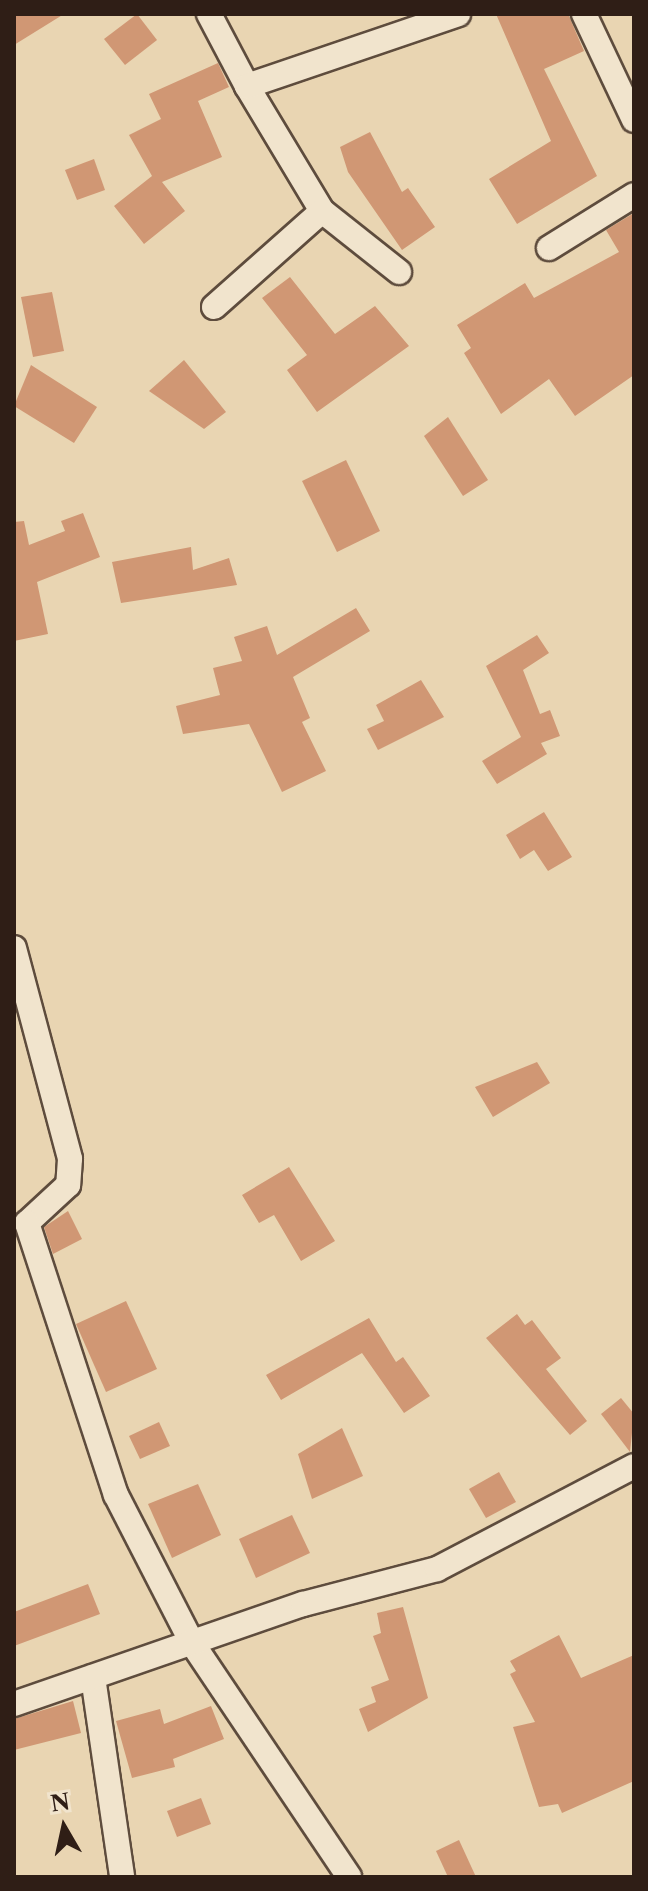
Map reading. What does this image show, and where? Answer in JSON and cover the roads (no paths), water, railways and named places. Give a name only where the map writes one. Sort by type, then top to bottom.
[{"type":"street","points":[[209,14],[247,86],[322,211],[399,272]]},
{"type":"street","points":[[247,86],[458,14]]},
{"type":"street","points":[[584,14],[634,120]]},
{"type":"street","points":[[549,248],[634,195]]},
{"type":"street","points":[[214,307],[322,211]]},
{"type":"street","points":[[14,948],[70,1159],[68,1185],[27,1223],[116,1495],[192,1643],[349,1877]]},
{"type":"street","points":[[17,1700],[437,1569],[634,1466]]},
{"type":"street","points":[[93,1677],[122,1877]]}]
